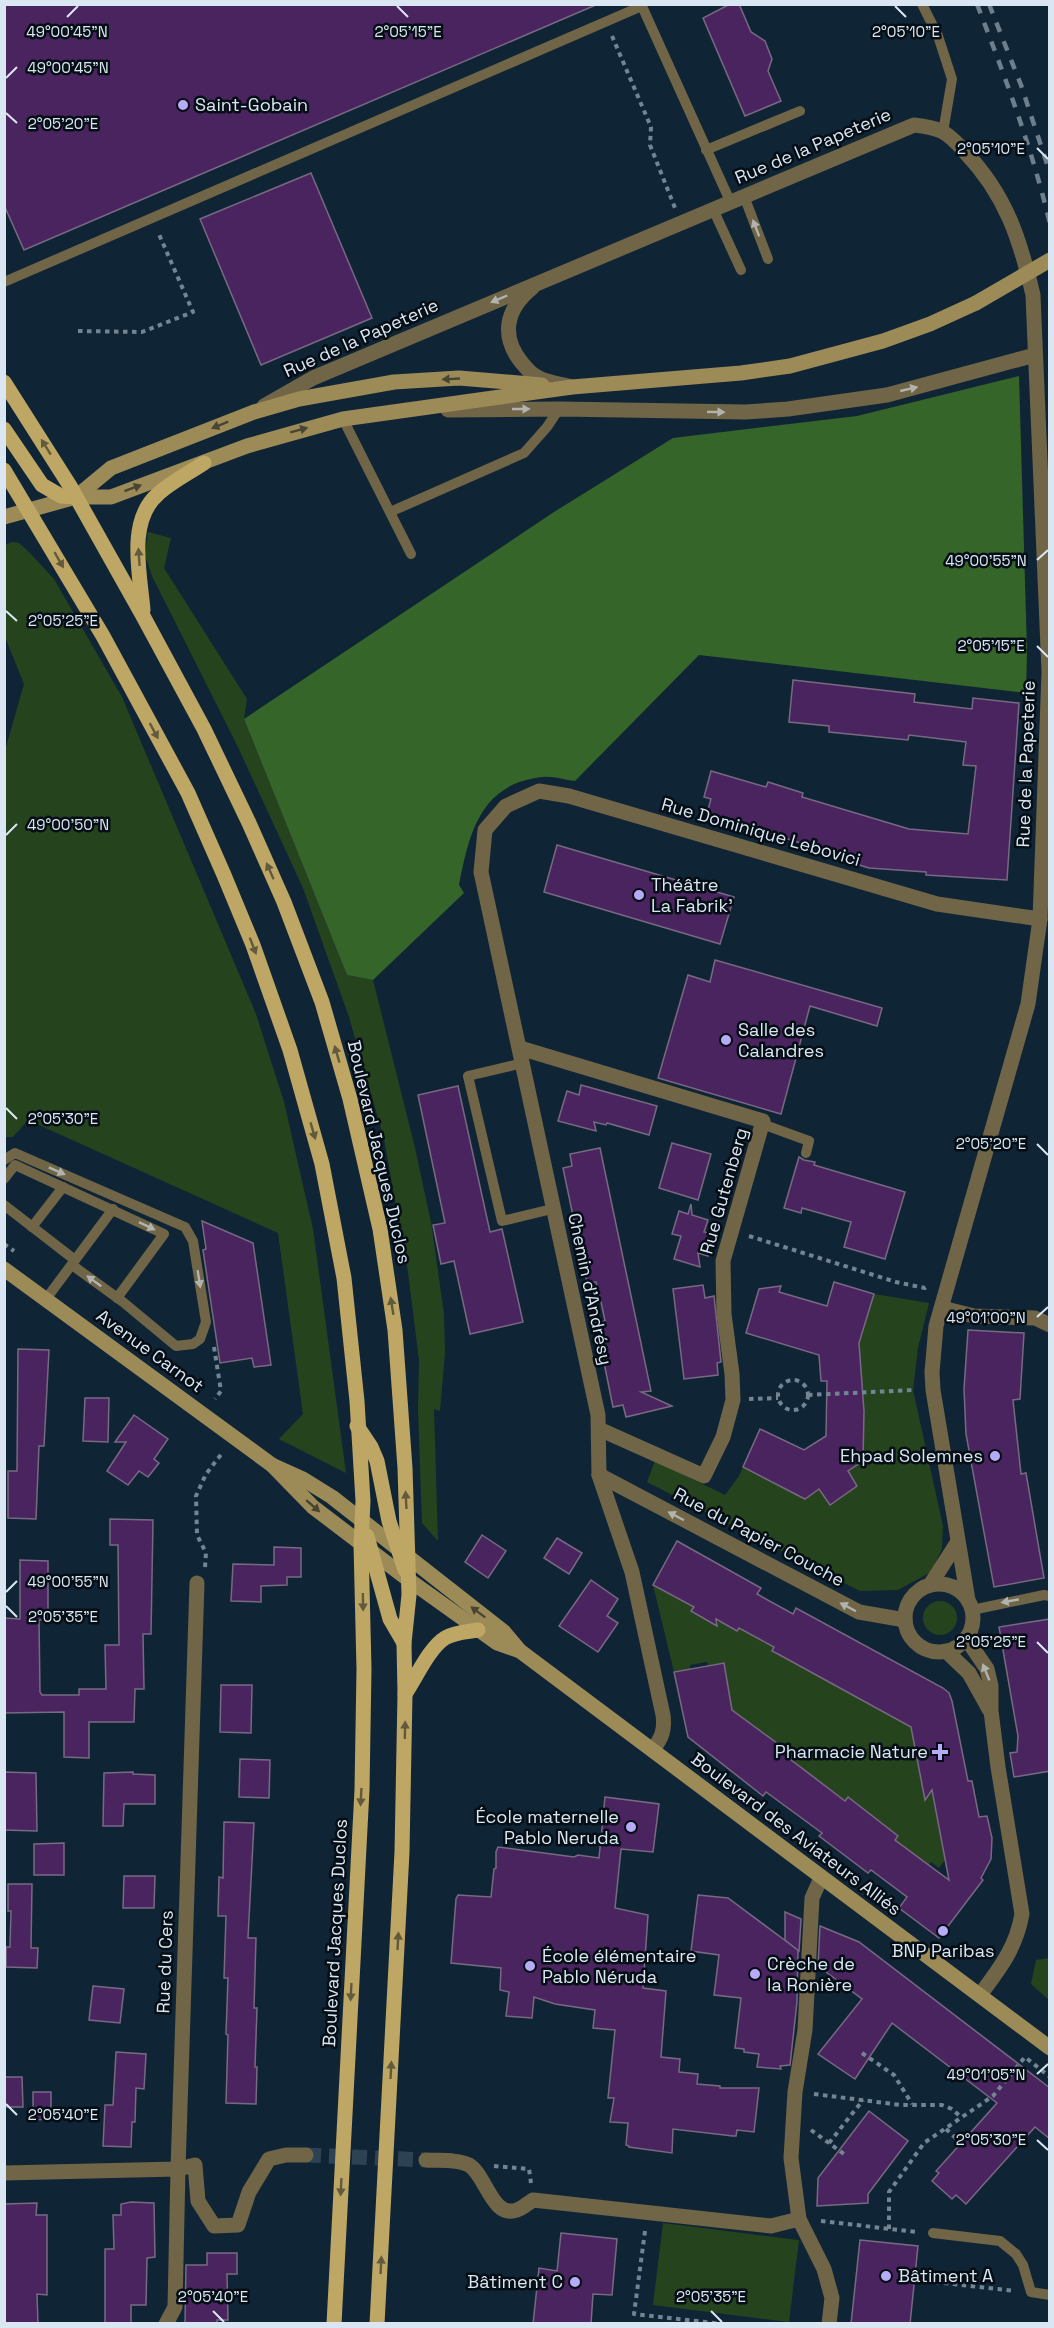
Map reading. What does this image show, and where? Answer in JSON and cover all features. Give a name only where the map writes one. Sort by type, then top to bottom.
[{"type":"main road","points":[[4,429],[42,485],[61,496],[111,497],[282,434],[343,419],[572,387],[741,373],[790,366],[883,341],[930,324],[976,303],[1050,260]]},
{"type":"main road","points":[[4,517],[76,497],[111,468],[254,412],[299,399],[394,382],[459,378],[572,387]]},
{"type":"main road","name":"Boulevard Jacques Duclos","points":[[4,382],[76,497],[209,740],[284,902],[322,1002],[350,1099],[380,1229],[395,1330],[409,1580]]},
{"type":"main road","points":[[143,616],[138,541],[145,512],[156,494],[204,463]]},
{"type":"main road","points":[[4,470],[103,636],[188,793],[253,945],[290,1050],[322,1164],[344,1278],[357,1401],[366,1547],[390,1619],[404,1643]]},
{"type":"main road","name":"Avenue Carnot","points":[[4,1269],[272,1465],[313,1507],[366,1547]]},
{"type":"main road","points":[[357,1426],[377,1461],[380,1484],[396,1548],[409,1580],[404,1643],[402,1852],[377,2324]]},
{"type":"main road","name":"Avenue Carnot","points":[[272,1465],[303,1479],[332,1497],[363,1521]]},
{"type":"main road","name":"Boulevard des Aviateurs Alliés","points":[[363,1521],[504,1632],[520,1652],[1050,2048]]},
{"type":"main road","name":"Boulevard Jacques Duclos","points":[[334,2324],[362,1790],[366,1547]]},
{"type":"main road","name":"Boulevard des Aviateurs Alliés","points":[[366,1547],[497,1643],[520,1652]]},
{"type":"main road","points":[[405,1694],[434,1649],[444,1639],[459,1632],[478,1630]]},
{"type":"street","name":"Rue de la Papeterie","points":[[254,412],[313,378],[914,125],[930,127],[943,132],[971,158],[991,184],[1007,212],[1021,245],[1033,295],[1049,672],[1040,919],[1028,1004],[936,1326],[933,1350],[933,1390],[957,1543],[970,1605]]},
{"type":"street","name":"Rue de la Papeterie","points":[[553,276],[524,295],[514,309],[508,326],[509,341],[517,357],[532,373],[539,378],[572,387]]},
{"type":"street","points":[[400,410],[559,409],[746,412],[788,409],[887,394],[1035,355]]},
{"type":"street","name":"Rue Dominique Lebovici","points":[[485,830],[506,806],[539,790],[569,796],[937,904],[1040,919]]},
{"type":"street","name":"Chemin d'Andrésy","points":[[485,830],[481,872],[598,1415],[599,1475],[632,1572],[660,1697],[663,1736],[653,1750]]},
{"type":"street","name":"Rue Gutenberg","points":[[521,1056],[763,1121],[723,1261],[722,1285],[733,1400],[723,1437],[704,1476],[599,1429]]},
{"type":"street","points":[[942,1308],[974,1316],[1035,1318],[1050,1325]]},
{"type":"street","name":"Rue du Papier Couche","points":[[599,1475],[859,1612],[905,1620]]},
{"type":"street","points":[[930,1585],[957,1543]]},
{"type":"street","name":"Rue du Cers","points":[[166,2324],[175,2307],[197,1583]]},
{"type":"street","points":[[930,1585],[951,1586],[961,1592],[970,1605],[973,1619],[966,1638],[946,1651],[923,1648],[914,1641],[905,1620],[906,1608],[911,1598],[930,1585]]},
{"type":"street","points":[[966,1638],[987,1669],[991,1686],[991,1711],[1022,1914],[1019,1934],[1010,1954],[980,1995]]},
{"type":"street","points":[[946,1651],[969,1674],[991,1711]]},
{"type":"street","points":[[821,1878],[812,1898],[805,2030],[795,2092],[791,2158],[799,2219],[824,2269],[832,2298],[829,2324]]},
{"type":"street","points":[[4,2173],[178,2169],[195,2164],[198,2201],[214,2226],[238,2225],[249,2192],[269,2159],[286,2155],[306,2155]]},
{"type":"street","points":[[426,2160],[455,2162],[470,2166],[480,2177],[497,2205],[505,2211],[516,2211],[533,2200],[771,2226],[799,2219]]},
{"type":"lane","points":[[922,4],[938,36],[952,79],[943,132]]},
{"type":"lane","points":[[4,282],[641,5],[706,150],[737,199],[768,259]]},
{"type":"lane","points":[[706,150],[800,111]]},
{"type":"lane","points":[[713,209],[741,270]]},
{"type":"lane","points":[[390,512],[524,453],[547,427],[559,409]]},
{"type":"lane","points":[[343,419],[411,554]]},
{"type":"lane","points":[[521,1056],[468,1076],[502,1221],[552,1209]]},
{"type":"lane","points":[[762,1124],[809,1141],[806,1154]]},
{"type":"lane","points":[[4,1160],[15,1153],[185,1227],[193,1241],[206,1322],[200,1340],[193,1344],[176,1346],[4,1205]]},
{"type":"lane","points":[[4,1179],[15,1165],[164,1234],[117,1298]]},
{"type":"lane","points":[[32,1227],[63,1187]]},
{"type":"lane","points":[[46,1299],[113,1209]]},
{"type":"lane","points":[[970,1605],[1050,1596]]},
{"type":"lane","points":[[933,2234],[1000,2241],[1016,2254],[1023,2265],[1032,2292],[1050,2295]]},
{"type":"path","points":[[606,21],[651,127],[650,145],[680,222]]},
{"type":"path","points":[[78,331],[142,332],[193,312],[152,219]]},
{"type":"path","points":[[731,1231],[897,1282],[925,1288],[938,1278],[951,1280]]},
{"type":"path","points":[[792,1381],[805,1386],[808,1395],[804,1404],[796,1410],[783,1406],[778,1398],[783,1384],[792,1381]]},
{"type":"path","points":[[808,1395],[933,1390]]},
{"type":"path","points":[[733,1400],[778,1398]]},
{"type":"path","points":[[197,1583],[205,1574],[206,1553],[197,1535],[196,1496],[206,1474],[234,1438]]},
{"type":"path","points":[[862,2053],[894,2075],[913,2105]]},
{"type":"path","points":[[889,2229],[889,2192],[924,2143],[993,2096],[1025,2057],[1050,2077]]},
{"type":"path","points":[[795,2092],[913,2105],[942,2105],[952,2109],[962,2118]]},
{"type":"path","points":[[829,2143],[863,2100]]},
{"type":"path","points":[[794,2117],[844,2154]]},
{"type":"path","points":[[946,2129],[961,2143]]},
{"type":"path","points":[[492,2166],[517,2168]]},
{"type":"path","points":[[648,2212],[634,2314],[723,2324]]},
{"type":"path","points":[[799,2219],[933,2234]]},
{"type":"path","points":[[926,2281],[1032,2292]]},
{"type":"path","points":[[658,2324],[659,2316]]},
{"type":"green space","points":[[1019,376],[1027,651],[1026,693],[699,655],[575,781],[543,777],[522,781],[505,789],[491,800],[481,814],[467,847],[459,885],[464,893],[373,980],[347,975],[244,719],[554,512],[673,438],[857,416]]},
{"type":"green space","points":[[148,532],[171,538],[164,568],[247,699],[244,719],[347,975],[373,980],[431,1222],[444,1314],[445,1353],[440,1411],[434,1409],[438,1541],[422,1523],[418,1410],[419,1360],[408,1272],[384,1139],[349,1017],[303,888],[237,745],[152,576],[145,555]]},
{"type":"green space","points":[[12,542],[19,543],[54,579],[122,697],[256,1014],[284,1102],[313,1229],[346,1473],[279,1439],[303,1414],[278,1233],[28,1120],[13,1137],[5,1137],[4,754],[24,684],[5,637],[5,545]]},
{"type":"green space","points":[[874,1294],[929,1303],[918,1348],[913,1390],[943,1526],[942,1549],[931,1572],[898,1590],[860,1591],[647,1482],[655,1461],[725,1495],[743,1467],[805,1499],[819,1489],[830,1504],[857,1486],[848,1471],[861,1381],[859,1343]]},
{"type":"green space","points":[[653,1585],[694,1607],[691,1611],[716,1625],[719,1621],[737,1631],[739,1628],[774,1647],[773,1651],[911,1727],[924,1795],[932,1793],[945,1860],[939,1868],[931,1862],[928,1865],[895,1840],[898,1835],[848,1798],[845,1801],[829,1789],[805,1820],[782,1805],[807,1772],[790,1759],[793,1755],[732,1710],[724,1664],[708,1666],[707,1662],[690,1665],[690,1670],[674,1672]]},
{"type":"green space","points":[[940,1601],[952,1606],[957,1618],[952,1630],[940,1635],[928,1630],[923,1618],[928,1606]]},
{"type":"green space","points":[[1050,1958],[1049,2000],[1031,1984],[1036,1960]]},
{"type":"green space","points":[[663,2223],[799,2240],[789,2322],[653,2305]]},
{"type":"building","name":"Saint-Gobain","points":[[4,4],[598,4],[24,250],[4,205]]},
{"type":"building","points":[[730,4],[739,4],[751,32],[765,41],[772,59],[768,71],[781,101],[745,116],[703,18]]},
{"type":"building","points":[[311,173],[372,318],[261,365],[200,219]]},
{"type":"building","points":[[793,680],[915,694],[914,702],[972,709],[973,698],[1019,703],[1007,880],[926,875],[926,872],[869,868],[813,851],[814,847],[765,832],[763,836],[705,820],[711,799],[704,797],[711,771],[766,787],[768,782],[803,793],[802,797],[909,829],[968,834],[976,766],[963,765],[966,742],[909,735],[908,740],[829,732],[829,726],[789,722]]},
{"type":"building","name":"Théâtre La Fabrik'","points":[[557,845],[734,897],[720,944],[544,892]]},
{"type":"building","name":"Salle des Calandres","points":[[715,960],[882,1008],[877,1026],[810,1006],[781,1114],[658,1078],[688,975],[710,982]]},
{"type":"building","points":[[581,1085],[657,1106],[649,1135],[607,1123],[606,1125],[594,1122],[596,1131],[558,1121],[567,1091],[579,1095]]},
{"type":"building","points":[[458,1086],[490,1232],[502,1229],[523,1322],[470,1334],[454,1261],[441,1264],[433,1225],[445,1223],[418,1095]]},
{"type":"building","points":[[672,1143],[711,1154],[698,1200],[659,1188]]},
{"type":"building","points":[[600,1148],[651,1391],[641,1392],[672,1406],[626,1417],[623,1405],[613,1407],[596,1323],[605,1321],[596,1282],[587,1283],[563,1168],[572,1166],[570,1154]]},
{"type":"building","points":[[799,1157],[815,1162],[814,1165],[905,1192],[885,1259],[844,1247],[851,1222],[802,1208],[801,1213],[784,1208]]},
{"type":"building","points":[[691,1204],[692,1215],[708,1220],[704,1232],[714,1234],[708,1256],[698,1253],[700,1267],[674,1259],[681,1236],[672,1234],[679,1211],[688,1214]]},
{"type":"building","points":[[202,1221],[253,1243],[271,1365],[254,1367],[252,1358],[220,1363],[203,1250],[206,1249]]},
{"type":"building","points":[[834,1282],[874,1294],[859,1343],[864,1411],[863,1461],[848,1471],[857,1486],[830,1505],[819,1489],[805,1499],[743,1467],[760,1429],[804,1450],[826,1436],[827,1381],[821,1381],[819,1355],[746,1333],[759,1289],[781,1286],[779,1292],[827,1306]]},
{"type":"building","points":[[703,1285],[705,1298],[714,1296],[721,1362],[717,1363],[718,1375],[684,1379],[673,1289]]},
{"type":"building","name":"Ehpad Solemnes","points":[[968,1330],[1024,1333],[1020,1399],[1013,1400],[1021,1474],[1026,1473],[1044,1578],[994,1587],[966,1434],[964,1389]]},
{"type":"building","points":[[18,1349],[49,1350],[44,1446],[39,1446],[36,1519],[8,1518],[8,1471],[17,1471]]},
{"type":"building","points":[[85,1398],[109,1398],[108,1442],[83,1441]]},
{"type":"building","points":[[134,1415],[168,1439],[154,1459],[159,1463],[148,1477],[139,1471],[128,1485],[107,1471],[126,1442],[115,1442]]},
{"type":"building","points":[[110,1519],[153,1520],[151,1634],[143,1634],[144,1689],[135,1689],[134,1722],[89,1722],[89,1758],[64,1757],[64,1712],[4,1713],[4,1618],[20,1619],[20,1560],[48,1561],[48,1620],[39,1620],[40,1692],[42,1695],[79,1695],[79,1689],[106,1689],[105,1645],[119,1645],[118,1545],[110,1545]]},
{"type":"building","points":[[482,1535],[506,1551],[488,1578],[465,1562]]},
{"type":"building","points":[[557,1538],[582,1553],[569,1574],[544,1558]]},
{"type":"building","points":[[677,1541],[761,1588],[757,1594],[793,1614],[796,1608],[949,1693],[968,1781],[972,1781],[979,1817],[987,1816],[992,1838],[991,1859],[981,1878],[983,1880],[939,1938],[899,1908],[907,1897],[871,1870],[868,1873],[819,1836],[822,1833],[766,1792],[763,1796],[688,1737],[674,1672],[724,1663],[732,1710],[793,1755],[790,1759],[845,1801],[848,1797],[898,1836],[895,1840],[949,1880],[932,1790],[925,1800],[911,1727],[772,1651],[774,1647],[739,1628],[737,1631],[716,1619],[717,1626],[691,1611],[694,1607],[653,1585]]},
{"type":"building","points":[[274,1547],[301,1548],[301,1577],[287,1577],[287,1585],[261,1586],[261,1602],[231,1601],[233,1564],[274,1565]]},
{"type":"building","points":[[591,1580],[618,1599],[607,1616],[618,1623],[598,1652],[559,1626]]},
{"type":"building","points":[[1050,1619],[1050,1771],[1014,1777],[1010,1753],[1017,1752],[1018,1736],[999,1627]]},
{"type":"building","points":[[221,1685],[252,1685],[251,1733],[220,1732]]},
{"type":"building","points":[[240,1759],[270,1760],[269,1798],[239,1797]]},
{"type":"building","points":[[4,1772],[36,1773],[37,1831],[4,1830]]},
{"type":"building","points":[[133,1772],[133,1774],[155,1775],[155,1804],[124,1804],[123,1826],[103,1826],[104,1773]]},
{"type":"building","points":[[605,1797],[659,1804],[653,1852],[621,1849],[615,1908],[648,1915],[643,1988],[666,1991],[661,2057],[680,2059],[679,2072],[698,2074],[697,2084],[720,2086],[720,2088],[759,2088],[754,2132],[737,2130],[736,2136],[733,2136],[673,2129],[672,2153],[629,2147],[626,2145],[628,2123],[610,2122],[614,2098],[608,2098],[615,2030],[593,2028],[595,2010],[555,2004],[534,1997],[532,2018],[506,2016],[509,1992],[500,1990],[501,1968],[451,1963],[456,1899],[458,1895],[491,1897],[498,1847],[599,1858]]},
{"type":"building","points":[[224,1822],[254,1823],[248,1938],[256,1938],[254,2008],[257,2008],[256,2104],[226,2103],[228,1978],[224,1978],[226,1916],[218,1916],[219,1877],[223,1878]]},
{"type":"building","points":[[64,1843],[64,1875],[34,1875],[34,1844]]},
{"type":"building","points":[[124,1876],[155,1876],[154,1908],[123,1908]]},
{"type":"building","points":[[8,1884],[32,1884],[31,1948],[38,1948],[37,1968],[6,1967],[6,1947],[10,1947],[11,1911],[8,1911]]},
{"type":"building","name":"Crèche de la Ronière","points":[[698,1895],[728,1898],[798,1950],[797,2002],[790,2065],[780,2066],[781,2069],[757,2067],[759,2054],[735,2048],[741,1998],[714,1995],[719,1955],[691,1951]]},
{"type":"building","points":[[785,1912],[801,1919],[799,1951],[785,1940]]},
{"type":"building","points":[[820,1926],[859,1942],[1050,2088],[1050,2139],[1035,2127],[966,2204],[956,2195],[952,2199],[932,2181],[939,2173],[936,2171],[997,2103],[892,2023],[855,2079],[818,2054],[862,1999],[818,1966]]},
{"type":"building","points":[[93,1986],[124,1989],[120,2023],[89,2020]]},
{"type":"building","points":[[116,2052],[146,2054],[144,2089],[136,2088],[135,2122],[132,2122],[131,2147],[103,2146],[105,2105],[113,2105]]},
{"type":"building","points":[[4,2077],[22,2077],[23,2107],[4,2107]]},
{"type":"building","points":[[33,2092],[51,2092],[51,2119],[33,2120]]},
{"type":"building","points":[[869,2111],[908,2141],[868,2194],[868,2203],[817,2206],[818,2178]]},
{"type":"building","points":[[37,2203],[36,2215],[47,2215],[47,2295],[37,2294],[38,2324],[5,2324],[4,2204]]},
{"type":"building","points":[[154,2203],[155,2257],[147,2258],[146,2305],[131,2305],[131,2324],[105,2324],[105,2249],[114,2249],[113,2215],[121,2215],[121,2204]]},
{"type":"building","name":"Bâtiment C","points":[[561,2233],[617,2239],[612,2295],[593,2294],[591,2324],[533,2324],[539,2268],[557,2271]]},
{"type":"building","name":"Bâtiment A","points":[[860,2240],[918,2246],[910,2324],[851,2324]]},
{"type":"building","points":[[207,2253],[237,2253],[237,2274],[227,2274],[228,2320],[217,2320],[217,2324],[185,2324],[186,2265],[207,2265]]},
{"type":"tunnel","points":[[306,2155],[426,2160]]},
{"type":"railway","points":[[977,4],[1026,140],[1050,224]]},
{"type":"railway","points":[[989,4],[1021,85],[1050,173]]},
{"type":"place","name":"Saint-Gobain","points":[[183,105]]},
{"type":"place","name":"Théâtre La Fabrik'","points":[[639,895]]},
{"type":"place","name":"Salle des Calandres","points":[[726,1040]]},
{"type":"place","name":"Ehpad Solemnes","points":[[995,1456]]},
{"type":"place","name":"Pharmacie Nature","points":[[940,1752]]},
{"type":"place","name":"École maternelle Pablo Neruda","points":[[631,1827]]},
{"type":"place","name":"BNP Paribas","points":[[943,1931]]},
{"type":"place","name":"École élémentaire Pablo Néruda","points":[[530,1966]]},
{"type":"place","name":"Crèche de la Ronière","points":[[755,1974]]},
{"type":"place","name":"Bâtiment A","points":[[886,2276]]},
{"type":"place","name":"Bâtiment C","points":[[575,2282]]}]
